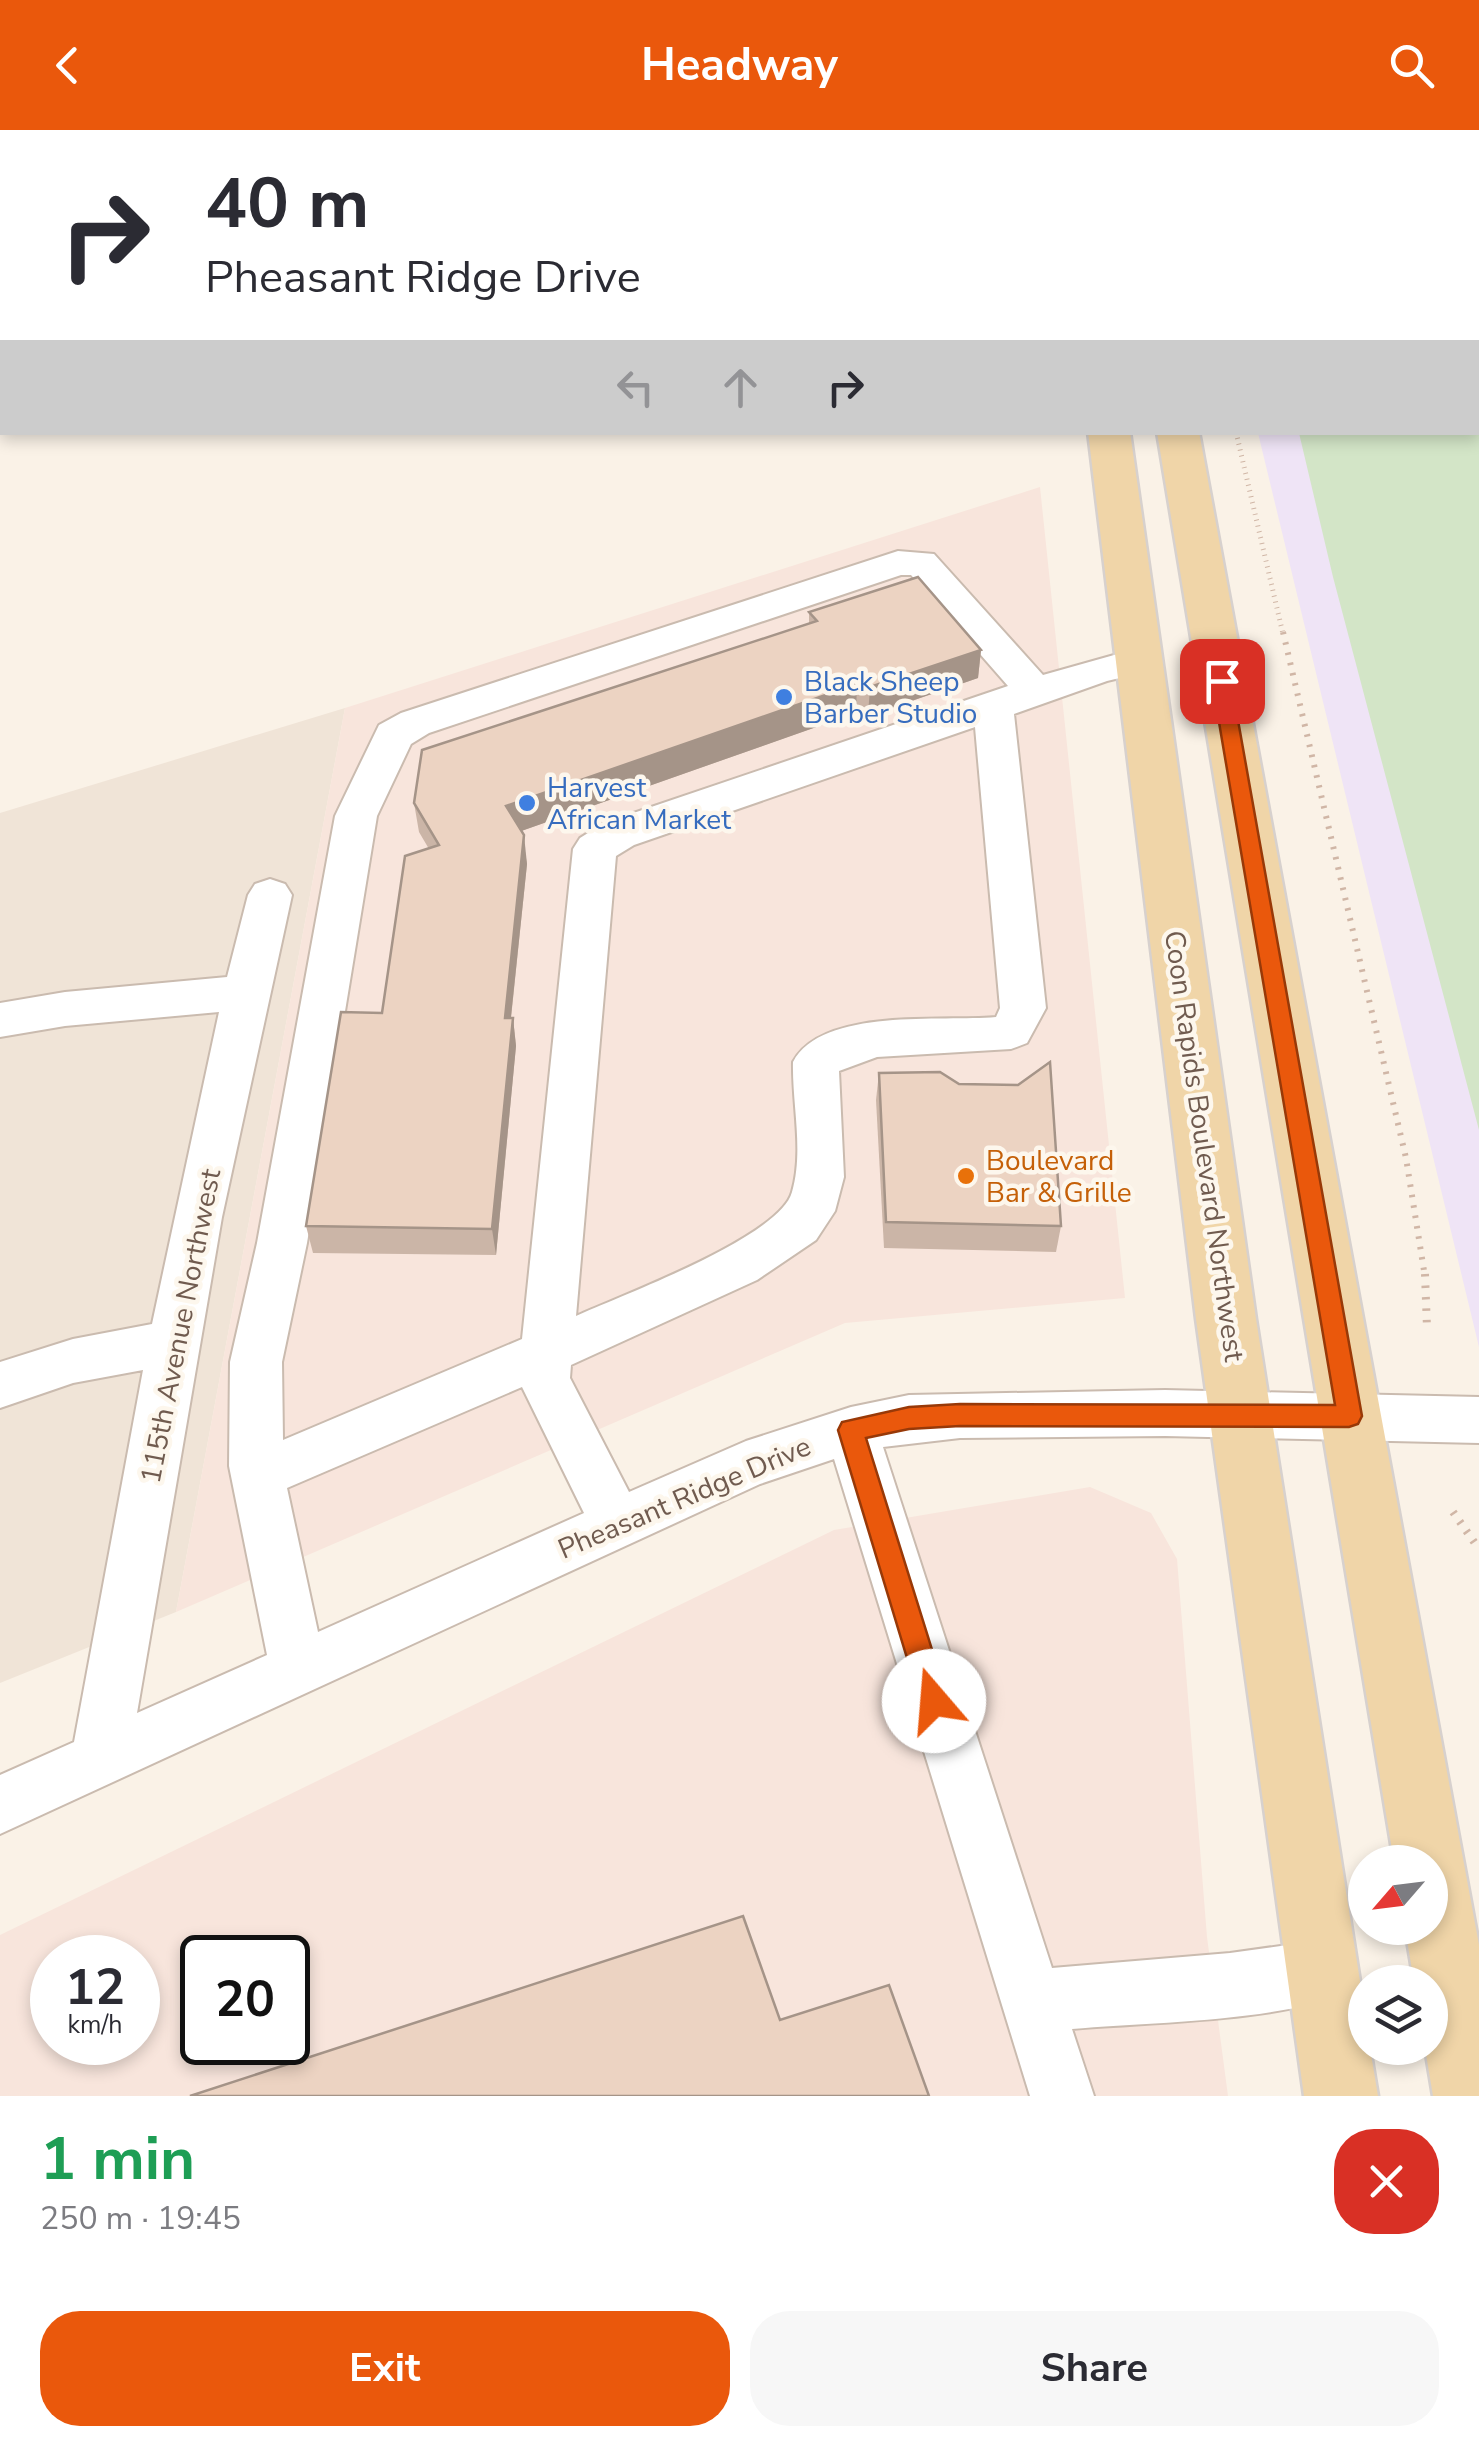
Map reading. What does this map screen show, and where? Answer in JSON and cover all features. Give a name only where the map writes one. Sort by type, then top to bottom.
[{"type":"main road","name":"Coon Rapids Boulevard Northwest","points":[[1109,435],[1224,1300],[1341,2096]]},
{"type":"main road","points":[[1179,435],[1425,1845]]},
{"type":"main road","points":[[1443,1945],[1470,2096]]},
{"type":"street","points":[[258,1475],[546,1356],[728,1269],[786,1236],[807,1216],[822,1187],[814,1094],[816,1062],[830,1051],[866,1041],[1011,1031],[1023,1008],[1015,699],[921,563],[898,563],[415,723],[394,735],[356,816],[286,1224],[256,1362],[258,1475],[298,1670]]},
{"type":"street","points":[[618,1523],[544,1379],[595,849],[619,834],[1015,699],[1139,661]]},
{"type":"street","name":"115th Avenue Northwest","points":[[100,1760],[176,1342],[245,992],[270,895]]},
{"type":"street","points":[[0,1020],[65,1009],[245,992]]},
{"type":"street","points":[[0,1384],[73,1361],[176,1342]]},
{"type":"street","name":"Pheasant Ridge Drive","points":[[0,1805],[746,1465],[851,1430],[909,1418],[960,1415],[1479,1420]]},
{"type":"street","points":[[851,1430],[1062,2096]]},
{"type":"street","points":[[1031,2001],[1230,1984],[1323,1971]]},
{"type":"path","points":[[1237,435],[1406,1158],[1425,1264],[1427,1328]]},
{"type":"path","points":[[1453,1512],[1479,1549]]},
{"type":"shaded area","points":[[1258,435],[1479,435],[1479,1347]]},
{"type":"shaded area","points":[[1040,487],[1125,1298],[845,1323],[176,1612],[345,708]]},
{"type":"shaded area","points":[[345,708],[176,1612],[0,1683],[0,813]]},
{"type":"shaded area","points":[[1090,1487],[1151,1513],[1177,1559],[1207,1937],[1228,2096],[0,2096],[0,1935],[834,1530]]},
{"type":"green space","points":[[1299,435],[1479,435],[1479,1130],[1333,577]]},
{"type":"building","points":[[918,577],[981,650],[870,687],[857,684],[506,806],[524,835],[505,1018],[513,1018],[492,1229],[306,1226],[341,1012],[382,1013],[405,856],[439,845],[414,803],[422,750],[817,621],[809,612]]},
{"type":"building","name":"Boulevard Bar & Grille","points":[[1050,1062],[1061,1226],[886,1222],[879,1073],[940,1072],[959,1084],[1018,1085]]},
{"type":"building","points":[[743,1916],[780,2020],[889,1985],[929,2096],[190,2096],[285,2065],[310,2065],[310,2057]]},
{"type":"place","name":"Black Sheep Barber Studio","points":[[784,697]]},
{"type":"place","name":"Harvest African Market","points":[[527,803]]},
{"type":"place","name":"Boulevard Bar & Grille","points":[[966,1176]]},
{"type":"route","points":[[934,1701],[851,1430],[909,1418],[960,1415],[1349,1416],[1222,681]]}]
